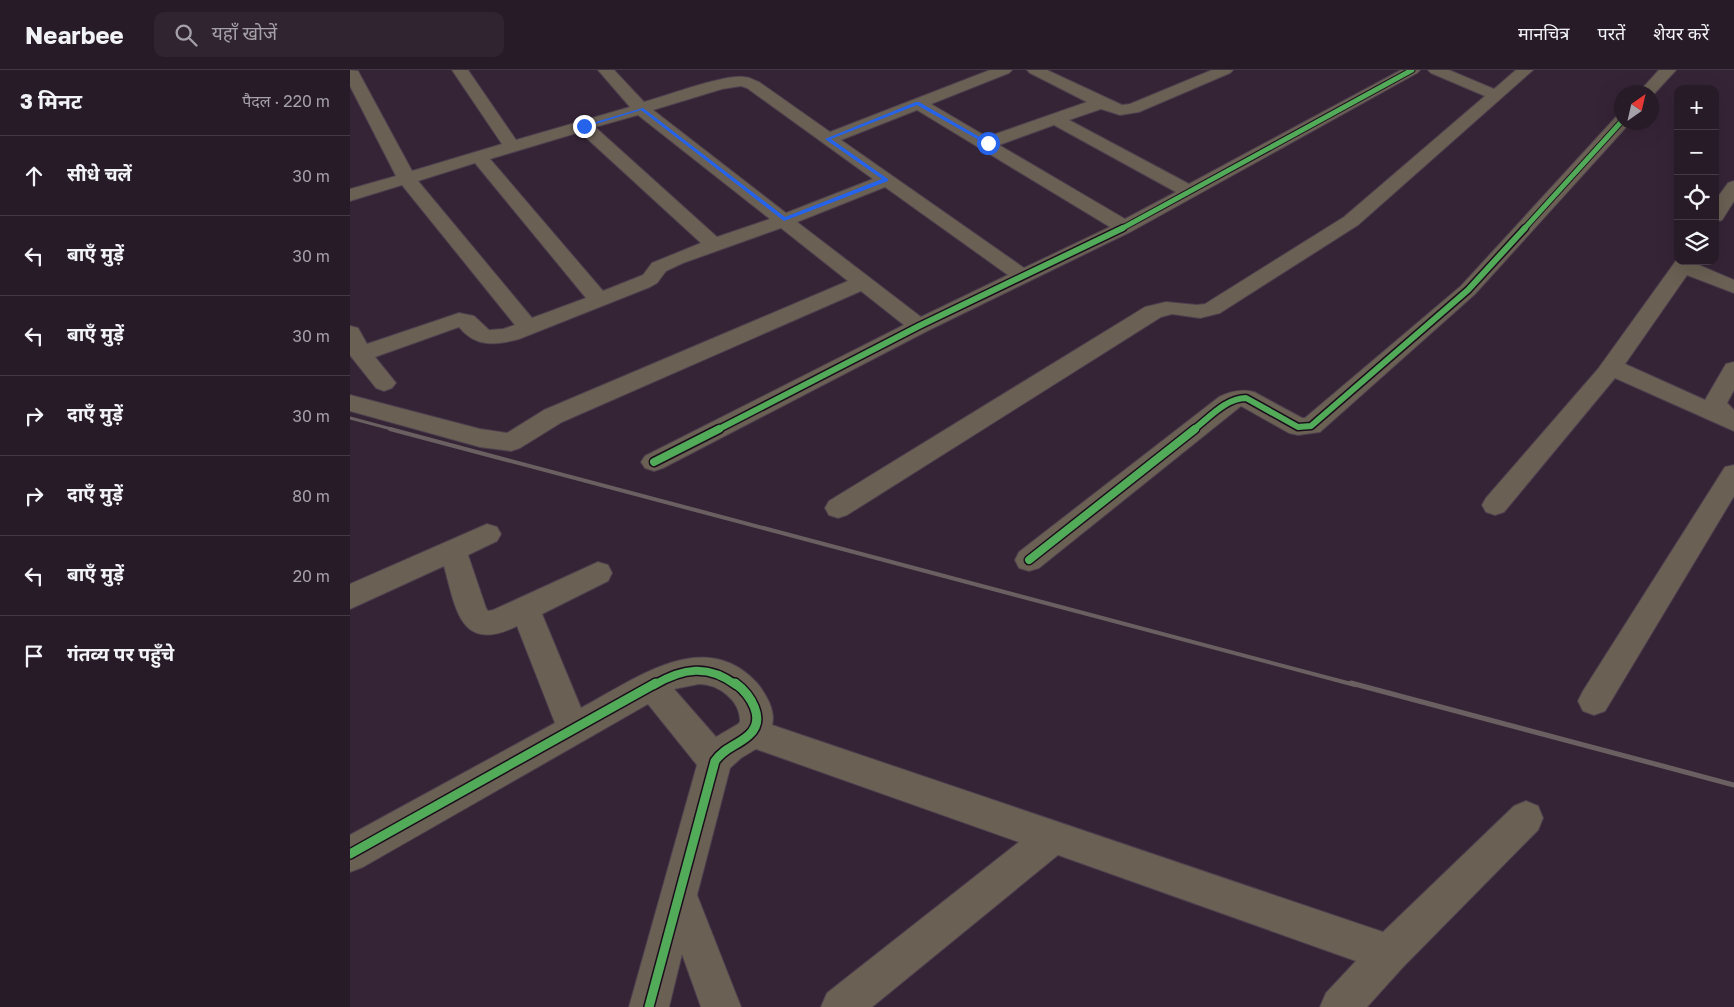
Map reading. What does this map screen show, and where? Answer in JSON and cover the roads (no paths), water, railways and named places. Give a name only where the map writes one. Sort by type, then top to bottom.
[{"type":"street","points":[[350,70],[407,178],[528,327]]},
{"type":"street","points":[[460,70],[512,147]]},
{"type":"street","points":[[606,70],[641,109],[919,326]]},
{"type":"street","points":[[827,139],[1004,70]]},
{"type":"street","points":[[1035,70],[1120,110],[1133,109],[1221,70]]},
{"type":"street","points":[[654,462],[919,326],[1125,227],[1412,70]]},
{"type":"street","points":[[1436,70],[1496,95]]},
{"type":"street","points":[[838,508],[1153,312],[1165,307],[1198,312],[1209,310],[1221,304],[1351,221],[1525,70]]},
{"type":"street","points":[[1654,85],[1668,70]]},
{"type":"street","points":[[350,195],[720,85],[742,81],[753,85],[1022,276]]},
{"type":"street","points":[[917,103],[988,143],[1125,227]]},
{"type":"street","points":[[988,143],[1102,103]]},
{"type":"street","points":[[1055,119],[1190,192]]},
{"type":"street","points":[[584,126],[714,245]]},
{"type":"street","points":[[1029,560],[1227,403],[1237,398],[1246,398],[1257,402],[1298,427],[1311,426],[1468,290],[1614,130]]},
{"type":"street","points":[[479,157],[599,300]]},
{"type":"street","points":[[361,354],[459,320],[466,321],[475,332],[490,338],[498,338],[650,279],[659,267],[667,263],[886,180]]},
{"type":"street","points":[[1719,210],[1734,187]]},
{"type":"street","points":[[1495,505],[1611,367],[1683,265]]},
{"type":"street","points":[[1688,265],[1734,288]]},
{"type":"street","points":[[350,403],[480,438],[511,442],[553,416],[863,282]]},
{"type":"street","points":[[350,333],[361,354],[384,383]]},
{"type":"street","points":[[1611,367],[1734,423]]},
{"type":"street","points":[[1734,369],[1715,403],[1719,411],[1734,423]]},
{"type":"street","points":[[1594,701],[1734,474]]},
{"type":"street","points":[[350,596],[487,534]]},
{"type":"street","points":[[452,550],[473,614],[479,621],[486,624],[497,622],[598,573]]},
{"type":"street","points":[[525,608],[574,730]]},
{"type":"street","points":[[350,854],[669,676],[691,670],[712,672],[726,677],[747,694],[756,708],[756,720],[752,733],[725,750],[715,761],[649,1007]]},
{"type":"street","points":[[652,686],[715,761]]},
{"type":"street","points":[[752,733],[1389,953]]},
{"type":"street","points":[[1340,1007],[1389,953],[1526,818]]},
{"type":"street","points":[[842,1007],[1053,837]]},
{"type":"street","points":[[680,897],[721,1007]]},
{"type":"railway","points":[[350,418],[395,430]]},
{"type":"railway","points":[[390,429],[1355,685]]},
{"type":"railway","points":[[1351,683],[1734,785]]}]
